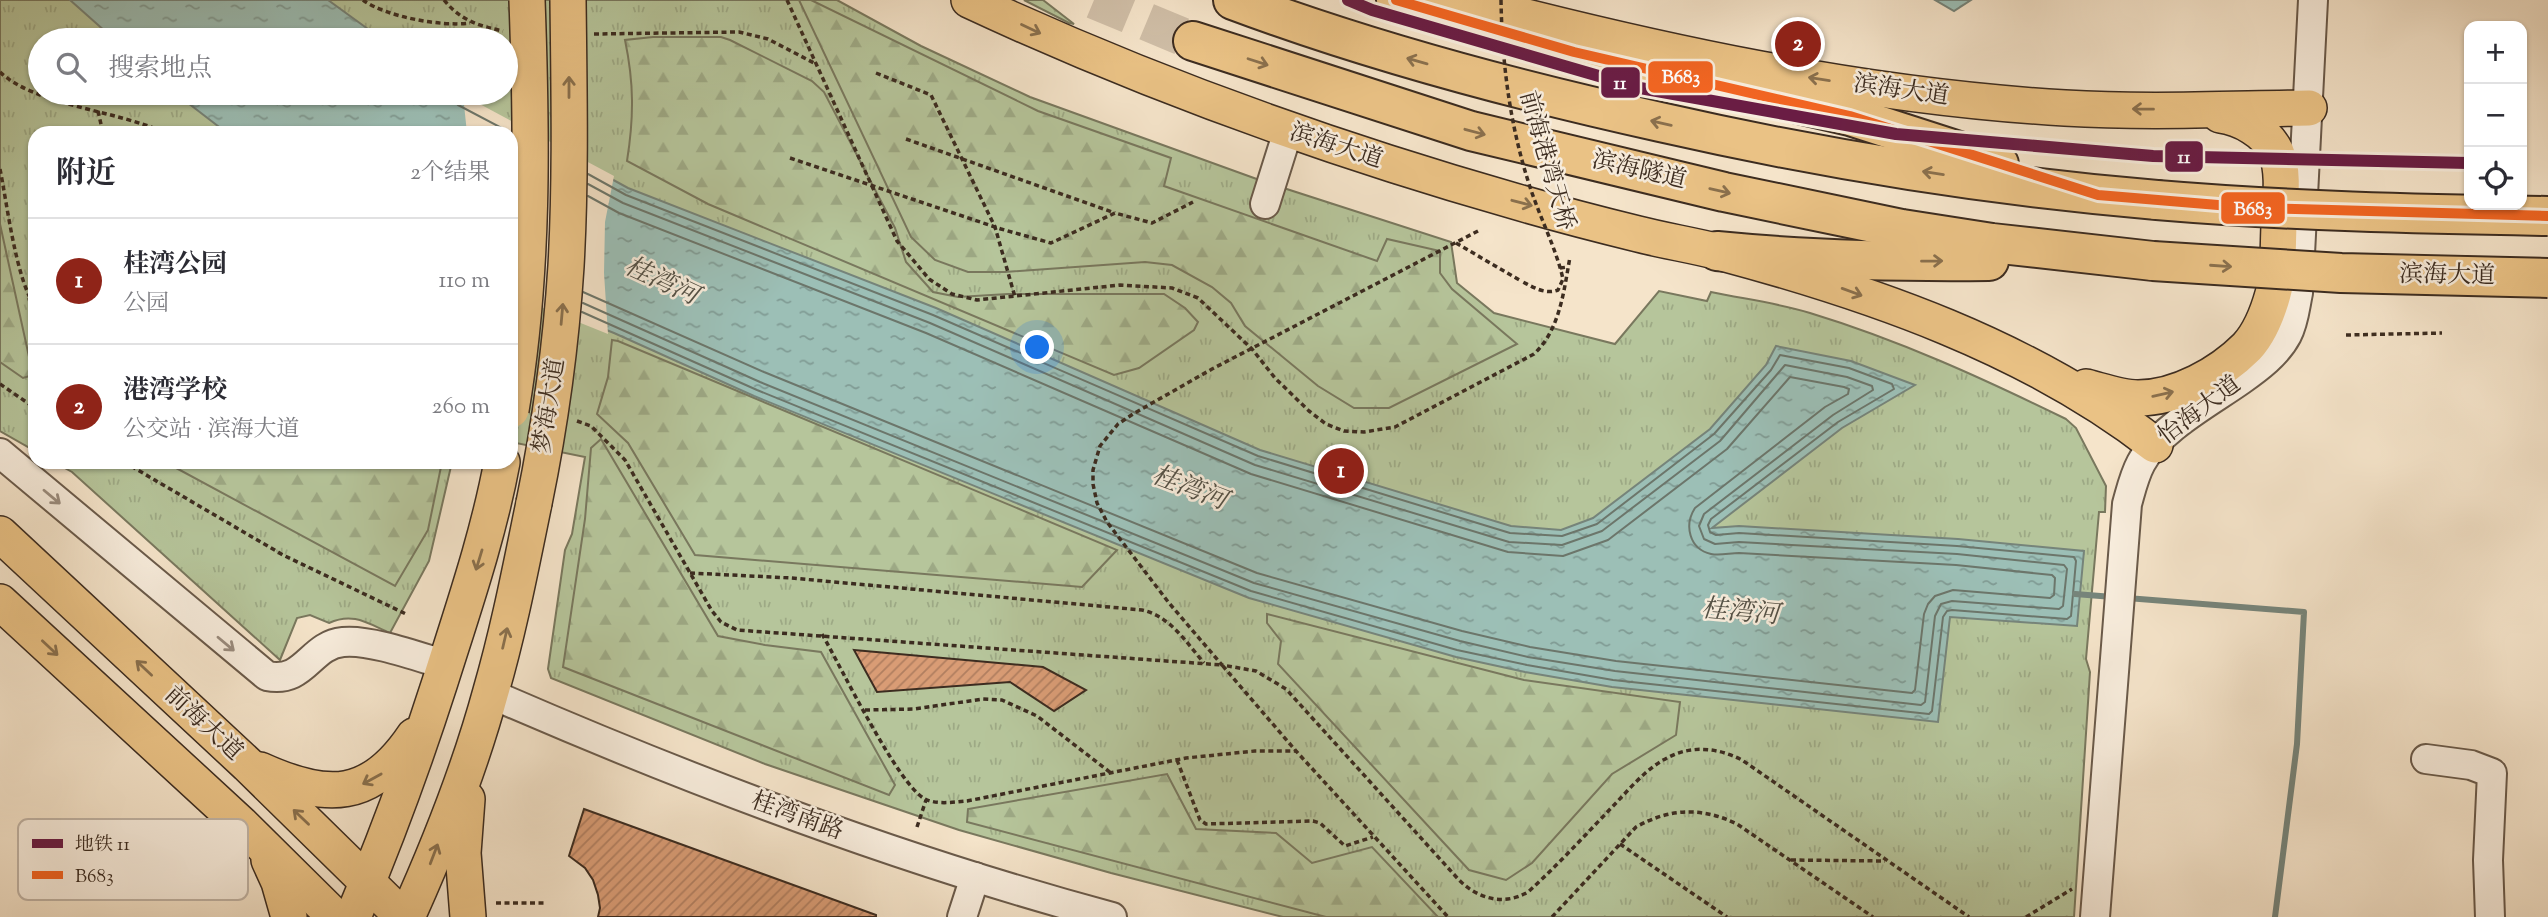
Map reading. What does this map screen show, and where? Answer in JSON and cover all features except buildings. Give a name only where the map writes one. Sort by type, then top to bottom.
[{"type":"highway","points":[[1233,0],[1321,32],[1545,97],[1731,138],[1835,157],[1939,174],[2157,200],[2379,214],[2548,216]]},
{"type":"highway","points":[[1396,0],[1574,52],[1850,116],[2098,195]]},
{"type":"highway","name":"滨海隧道","points":[[1193,41],[1471,131],[1671,179],[1902,229],[2096,256]]},
{"type":"highway","points":[[1717,251],[1797,259],[1884,262],[2096,256]]},
{"type":"highway","name":"滨海大道","points":[[2096,256],[2341,273],[2548,278]]},
{"type":"main road","name":"梦海大道","points":[[518,360],[529,252],[531,156],[527,0]]},
{"type":"main road","name":"梦海大道","points":[[405,917],[434,855],[491,694],[534,503],[553,393],[564,300],[569,166],[568,0]]},
{"type":"main road","name":"滨海大道","points":[[969,0],[1069,47],[1183,93],[1289,131],[1395,167],[1518,202],[1640,235],[1717,251],[1826,283],[1971,337],[2049,376]]},
{"type":"main road","name":"滨海大道","points":[[1479,1],[1672,52],[1827,81],[1972,100],[2053,107],[2191,110],[2309,108]]},
{"type":"main road","points":[[2049,376],[2137,398],[2162,395],[2191,386],[2227,363],[2248,345],[2263,320],[2273,293],[2278,257],[2280,174],[2276,152],[2266,137],[2251,126],[2228,116],[2191,110]]},
{"type":"main road","points":[[2049,376],[2119,417],[2155,445]]},
{"type":"main road","points":[[353,917],[430,718],[483,545],[499,478]]},
{"type":"main road","name":"前海大道","points":[[0,534],[248,765],[405,917]]},
{"type":"main road","name":"前海大道","points":[[0,602],[236,819]]},
{"type":"main road","points":[[248,765],[279,779],[307,787],[330,790],[358,787],[382,775],[399,758],[420,727],[442,675]]},
{"type":"main road","points":[[472,752],[463,853],[482,910]]},
{"type":"main road","name":"前海大道","points":[[248,831],[335,917]]},
{"type":"main road","points":[[248,833],[269,860],[279,881],[289,917]]},
{"type":"street","name":"怡海大道","points":[[2095,917],[2124,526],[2133,481],[2142,461],[2155,445],[2183,420],[2256,369],[2287,335],[2298,293],[2313,0]]},
{"type":"street","points":[[1265,204],[1289,131]]},
{"type":"street","points":[[0,453],[267,676],[289,676],[301,670],[321,651],[342,642],[390,649],[442,675]]},
{"type":"street","name":"桂湾南路","points":[[491,694],[730,792],[852,837],[1112,917]]},
{"type":"street","points":[[2426,759],[2471,765],[2492,773],[2488,860],[2490,917]]},
{"type":"street","points":[[962,917],[975,877]]},
{"type":"path","points":[[363,0],[389,12],[436,23],[472,23]]},
{"type":"path","points":[[444,0],[460,16],[472,23],[493,28]]},
{"type":"path","points":[[787,0],[897,241],[929,279],[952,294],[977,300],[1120,285],[1172,288],[1198,298],[1252,349],[1275,378],[1308,411],[1326,424],[1364,432],[1395,428],[1534,354],[1545,343],[1562,303],[1564,267],[1570,257]]},
{"type":"path","name":"前海港湾天桥","points":[[1456,243],[1542,291],[1552,293],[1562,285],[1564,267],[1531,188],[1511,118],[1501,37],[1479,1]]},
{"type":"path","points":[[593,34],[739,32],[768,40],[816,64]]},
{"type":"path","points":[[0,72],[11,83],[28,91]]},
{"type":"path","points":[[876,73],[931,95],[995,227],[1015,297]]},
{"type":"path","points":[[79,105],[147,126]]},
{"type":"path","points":[[98,110],[101,126]]},
{"type":"path","points":[[906,139],[1115,213],[1152,223],[1193,202]]},
{"type":"path","points":[[790,158],[995,227],[1051,243],[1115,213]]},
{"type":"path","points":[[0,169],[28,296]]},
{"type":"path","points":[[1448,917],[1296,751],[1168,603],[1107,522],[1097,503],[1093,470],[1100,446],[1118,424],[1212,369],[1478,231]]},
{"type":"path","points":[[2346,335],[2442,333]]},
{"type":"path","points":[[0,384],[28,403]]},
{"type":"path","points":[[568,417],[591,426],[625,460],[721,622],[737,630],[822,634],[1222,665],[1256,671],[1286,689],[1459,880],[1469,890],[1482,896],[1508,900],[1528,892],[1646,772],[1669,756],[1692,750],[1717,750],[1742,760],[1969,917]]},
{"type":"path","points":[[136,469],[284,555],[406,614]]},
{"type":"path","points":[[690,573],[791,578],[1142,610],[1160,615],[1206,664]]},
{"type":"path","points":[[822,634],[903,779],[926,800],[968,802],[1177,760],[1244,752],[1296,751]]},
{"type":"path","points":[[865,710],[914,709],[983,699],[1002,700],[1037,716],[1111,773]]},
{"type":"path","points":[[1177,760],[1200,820],[1206,824],[1313,821],[1320,823],[1345,846],[1374,837]]},
{"type":"path","points":[[917,827],[926,800]]},
{"type":"path","points":[[1552,917],[1636,827],[1654,817],[1676,811],[1697,811],[1721,816],[1737,824],[1873,917]]},
{"type":"path","points":[[1620,844],[1727,917]]},
{"type":"path","points":[[1789,860],[1887,861]]},
{"type":"path","points":[[2026,917],[2073,888]]},
{"type":"path","points":[[482,910],[547,903]]},
{"type":"green space","points":[[0,0],[837,0],[921,46],[1030,97],[1265,182],[1451,242],[1457,283],[1494,313],[1615,344],[1659,291],[1707,301],[1711,292],[1798,310],[1876,335],[1972,375],[2066,419],[2076,428],[2106,486],[2105,512],[2099,512],[2086,659],[2090,672],[2074,917],[1283,917],[1111,873],[959,830],[765,764],[551,678],[548,669],[565,550],[572,534],[585,457],[518,443],[518,126],[28,126],[28,447],[0,431]]},
{"type":"green space","points":[[799,0],[811,0],[1038,111],[1171,158],[1164,186],[1377,261],[1387,239],[1440,251],[1440,273],[1452,289],[1517,344],[1389,408],[1354,408],[1318,386],[1245,326],[1231,303],[1212,287],[1172,265],[1145,262],[968,272],[935,260],[911,237]]},
{"type":"green space","points":[[1024,0],[1043,0],[1074,24],[1069,23]]},
{"type":"green space","points":[[653,37],[721,37],[812,81],[824,92],[895,228],[906,262],[933,292],[958,297],[1008,294],[1164,294],[1185,308],[1198,322],[1194,330],[1139,368],[1114,375],[708,204],[627,161],[632,100],[625,40]]},
{"type":"green space","points":[[0,224],[28,352],[28,376],[23,378],[0,362]]},
{"type":"green space","points":[[612,340],[1117,550],[1082,587],[695,555],[628,443],[597,414],[608,377]]},
{"type":"green space","points":[[601,439],[718,636],[821,652],[895,785],[889,795],[563,667],[585,519],[591,448]]},
{"type":"green space","points":[[67,469],[450,469],[429,561],[390,633],[353,619],[329,623],[310,615],[297,618],[280,660]]},
{"type":"green space","points":[[178,469],[441,469],[428,530],[395,586]]},
{"type":"green space","points":[[1267,614],[1524,680],[1680,702],[1676,735],[1612,774],[1532,863],[1506,880],[1469,870],[1278,664],[1281,641],[1267,623]]},
{"type":"green space","points":[[1167,774],[1196,829],[1276,833],[1312,863],[1372,847],[1438,917],[1326,917],[967,822],[968,809]]},
{"type":"water","points":[[70,0],[328,0],[366,28],[102,28]]},
{"type":"water","points":[[1935,0],[1971,0],[1954,11]]},
{"type":"water","points":[[191,105],[476,105],[514,126],[218,126]]},
{"type":"water","name":"桂湾河","points":[[518,128],[628,188],[936,308],[1260,450],[1511,526],[1561,530],[1593,518],[1710,429],[1766,365],[1776,346],[1851,361],[1915,385],[1842,428],[1712,528],[1739,526],[1958,539],[2084,551],[2077,626],[1950,617],[1938,722],[1612,687],[1525,672],[1456,657],[1249,598],[754,396],[614,333],[518,295]]},
{"type":"pier","points":[[464,105],[482,105],[614,176],[605,222],[604,273],[608,334],[518,298],[518,126],[466,126]]},
{"type":"waterway","points":[[2075,594],[2113,597]]},
{"type":"waterway","points":[[2127,598],[2304,612],[2297,744],[2275,917]]},
{"type":"tunnel","points":[[1094,0],[1193,41]]},
{"type":"metro line","name":"11","points":[[1348,0],[1372,10],[1640,88],[1896,134],[2153,156],[2464,163]]},
{"type":"transit line","name":"B683","points":[[1396,0],[1574,52],[1850,116],[2098,195],[2254,208],[2548,216]]},
{"type":"place","name":"港湾学校","points":[[1798,44]]},
{"type":"place","name":"桂湾公园","points":[[1341,471]]}]
